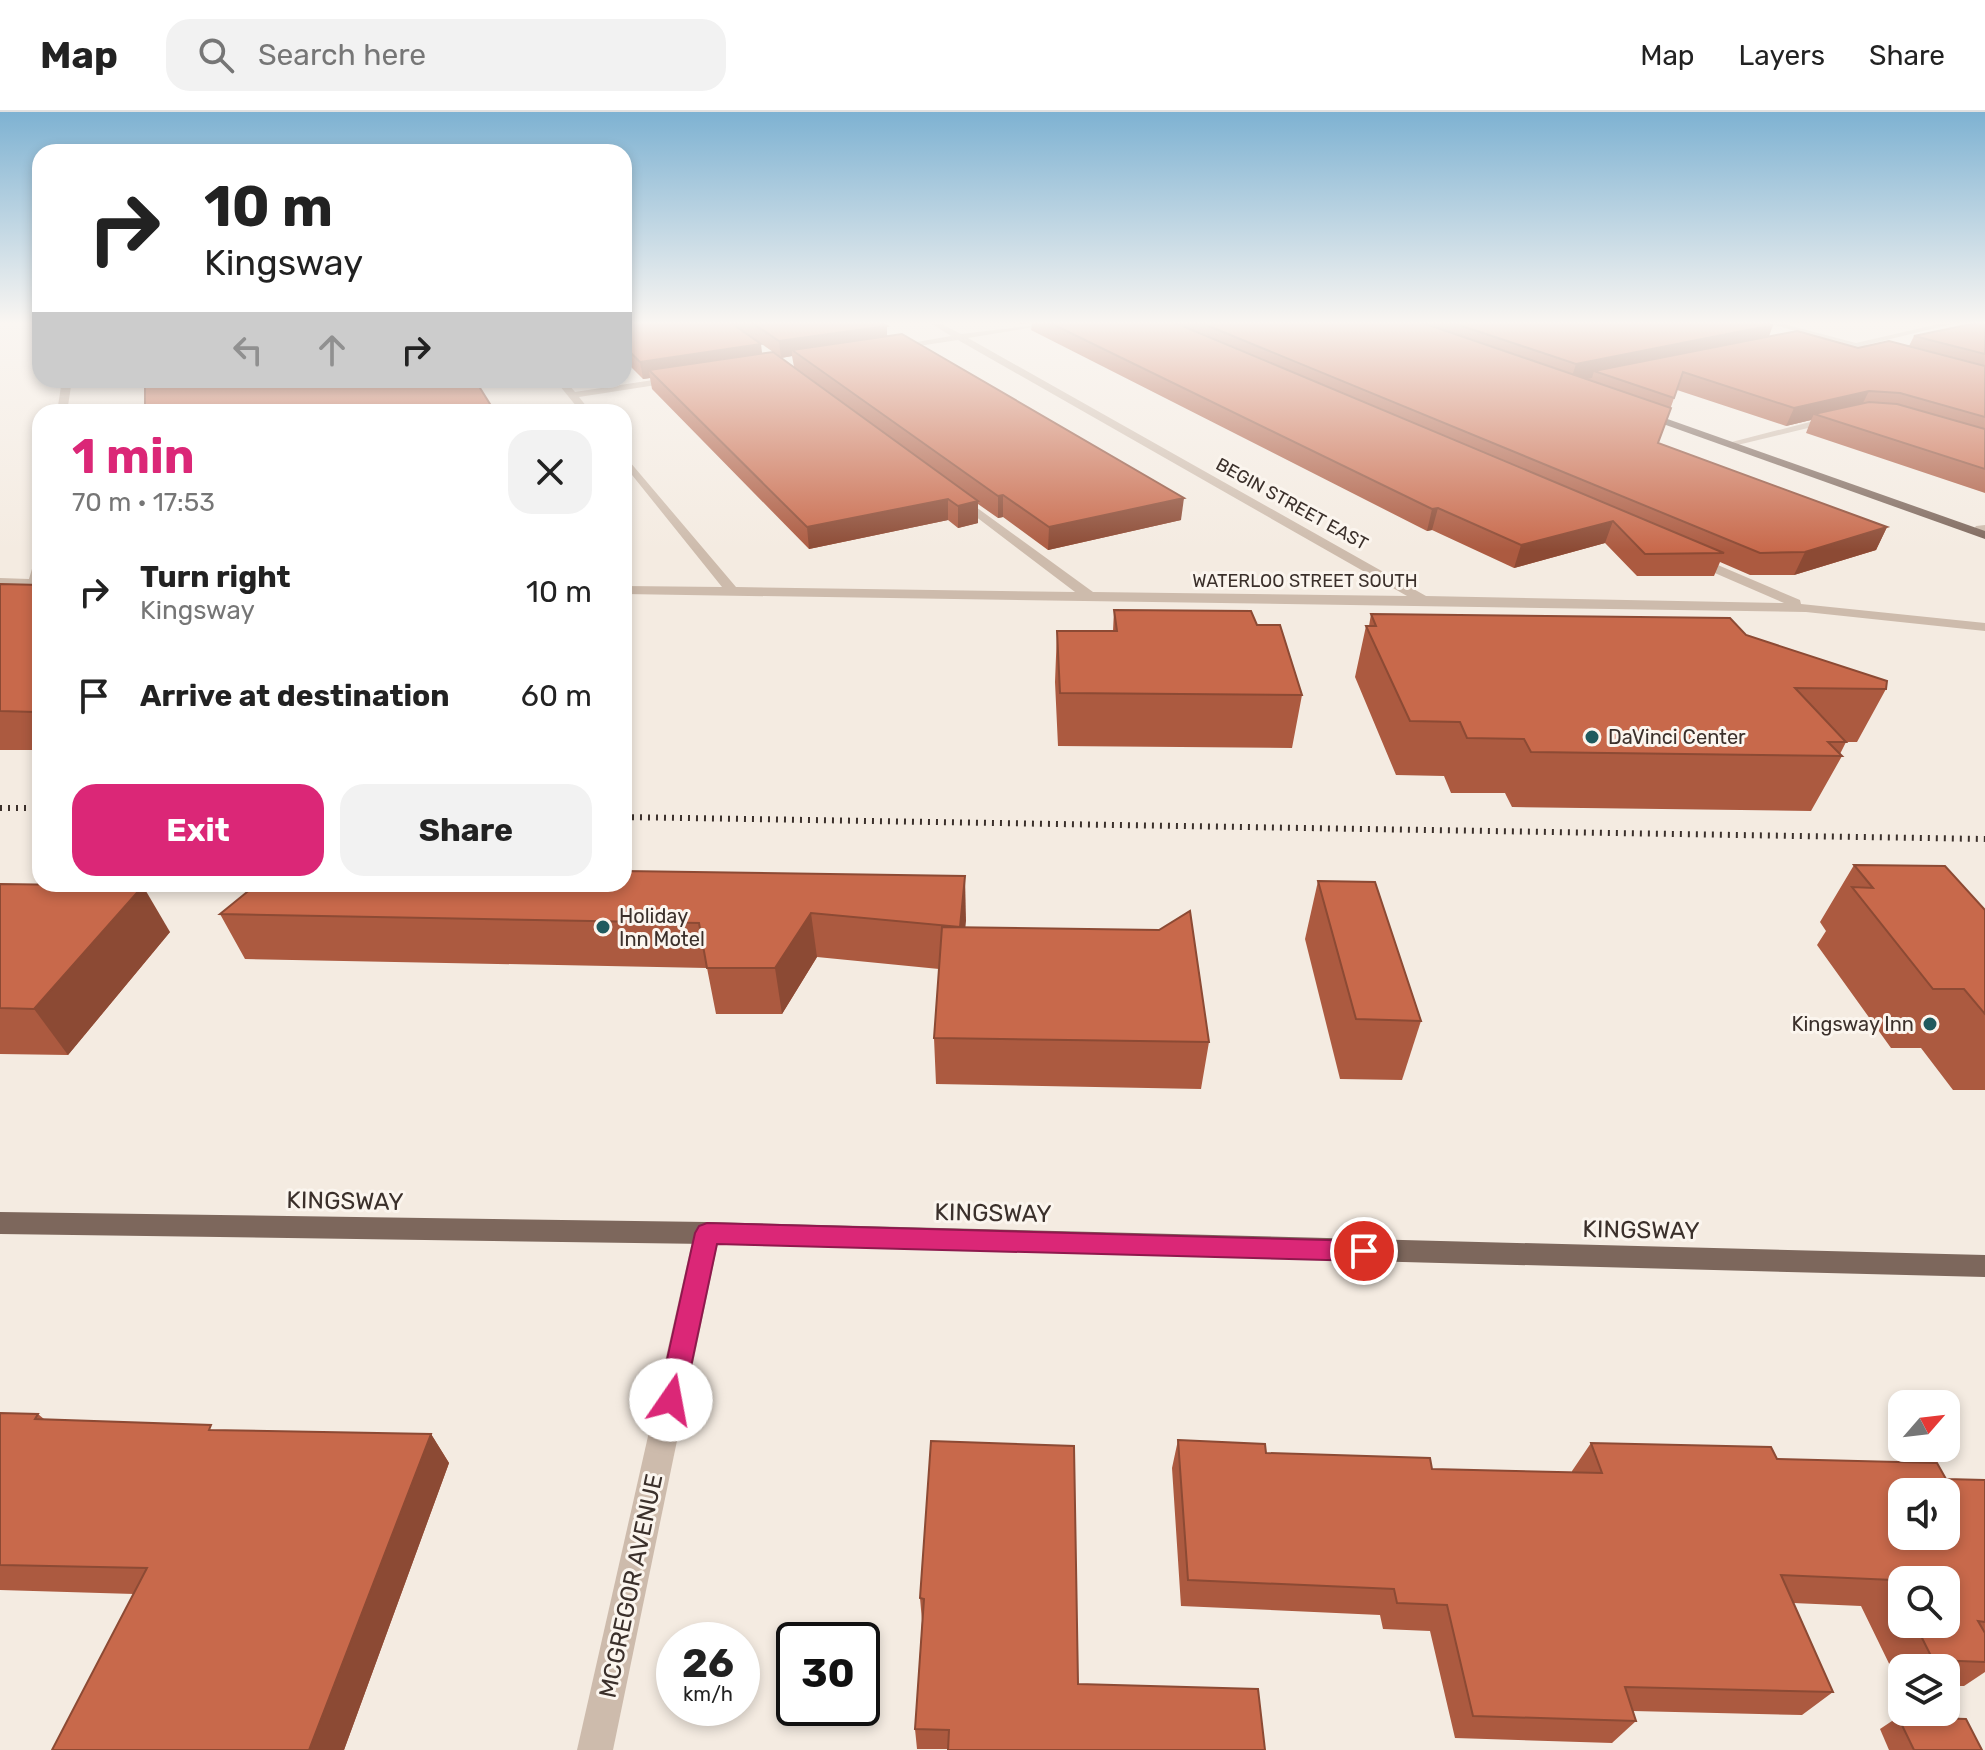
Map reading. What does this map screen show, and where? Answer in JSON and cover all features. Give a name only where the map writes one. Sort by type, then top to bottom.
[{"type":"main road","points":[[1634,411],[1922,513],[1984,531]]},
{"type":"main road","name":"KINGSWAY","points":[[0,1223],[707,1233],[1985,1266]]},
{"type":"street","name":"BEGIN STREET EAST","points":[[1069,398],[1425,600]]},
{"type":"street","points":[[1729,444],[1849,416]]},
{"type":"street","points":[[632,468],[732,591]]},
{"type":"street","points":[[943,487],[1091,597]]},
{"type":"street","points":[[1680,553],[1806,608]]},
{"type":"street","points":[[0,582],[32,583]]},
{"type":"street","name":"WATERLOO STREET SOUTH","points":[[632,590],[1806,608],[1985,627]]},
{"type":"street","name":"MCGREGOR AVENUE","points":[[595,1750],[707,1233]]},
{"type":"building","points":[[145,398],[487,398],[490,404],[145,404]]},
{"type":"building","points":[[678,398],[837,398],[978,501],[958,506],[948,499],[807,527]]},
{"type":"building","points":[[860,398],[1013,398],[1184,498],[1049,527],[1003,495],[998,496]]},
{"type":"building","points":[[1205,398],[1355,398],[1724,553],[1645,554],[1613,521],[1521,545],[1438,508],[1432,509]]},
{"type":"building","points":[[1385,398],[1643,398],[1671,408],[1658,443],[1887,527],[1805,552],[1760,553]]},
{"type":"building","points":[[1765,398],[1836,398],[1794,408]]},
{"type":"building","points":[[1919,398],[1985,398],[1985,417]]},
{"type":"building","points":[[1869,402],[1897,404],[1985,429],[1985,469],[1814,414]]},
{"type":"building","points":[[0,584],[32,585],[32,712],[0,711]]},
{"type":"building","points":[[1114,610],[1251,611],[1257,625],[1280,625],[1302,695],[1060,693],[1057,631],[1117,631]]},
{"type":"building","points":[[1371,614],[1730,618],[1746,635],[1887,681],[1886,689],[1795,688],[1846,742],[1828,742],[1842,756],[1531,752],[1524,739],[1467,738],[1460,722],[1410,721],[1366,626],[1376,626]]},
{"type":"building","points":[[1854,865],[1945,866],[1985,910],[1985,1014],[1964,989],[1933,989],[1852,887],[1873,888]]},
{"type":"building","points":[[632,871],[965,876],[960,927],[811,913],[775,968],[707,968],[699,923],[220,914],[247,892],[632,892]]},
{"type":"building","points":[[1318,881],[1375,882],[1421,1021],[1356,1019]]},
{"type":"building","points":[[0,884],[32,884],[32,892],[138,892],[34,1009],[0,1008]]},
{"type":"building","points":[[1190,911],[1209,1042],[934,1038],[942,927],[1159,930]]},
{"type":"building","points":[[0,1413],[38,1414],[35,1419],[211,1425],[209,1430],[431,1434],[309,1750],[52,1750],[147,1568],[0,1565]]},
{"type":"building","points":[[1178,1440],[1265,1444],[1266,1453],[1430,1458],[1432,1469],[1602,1473],[1591,1443],[1771,1447],[1777,1459],[1937,1463],[1945,1478],[1888,1478],[1888,1550],[1960,1550],[1960,1479],[1985,1480],[1985,1622],[1978,1621],[1985,1633],[1985,1662],[1960,1661],[1960,1654],[1930,1654],[1922,1638],[1960,1638],[1960,1566],[1888,1566],[1888,1580],[1781,1575],[1833,1692],[1625,1687],[1636,1721],[1473,1716],[1447,1605],[1397,1603],[1394,1589],[1188,1580]]},
{"type":"building","points":[[931,1441],[1074,1446],[1078,1684],[1258,1689],[1265,1750],[948,1750],[949,1730],[915,1729]]},
{"type":"building","points":[[1960,1719],[1966,1719],[1982,1750],[1914,1750],[1902,1726],[1960,1726]]},
{"type":"railway","points":[[0,808],[32,808]]},
{"type":"railway","points":[[632,817],[1985,839]]},
{"type":"place","name":"DaVinci Center","points":[[1592,737]]},
{"type":"place","name":"Holiday Inn Motel","points":[[603,927]]},
{"type":"place","name":"Kingsway Inn","points":[[1930,1024]]},
{"type":"route","points":[[671,1400],[707,1233],[1364,1251]]}]
